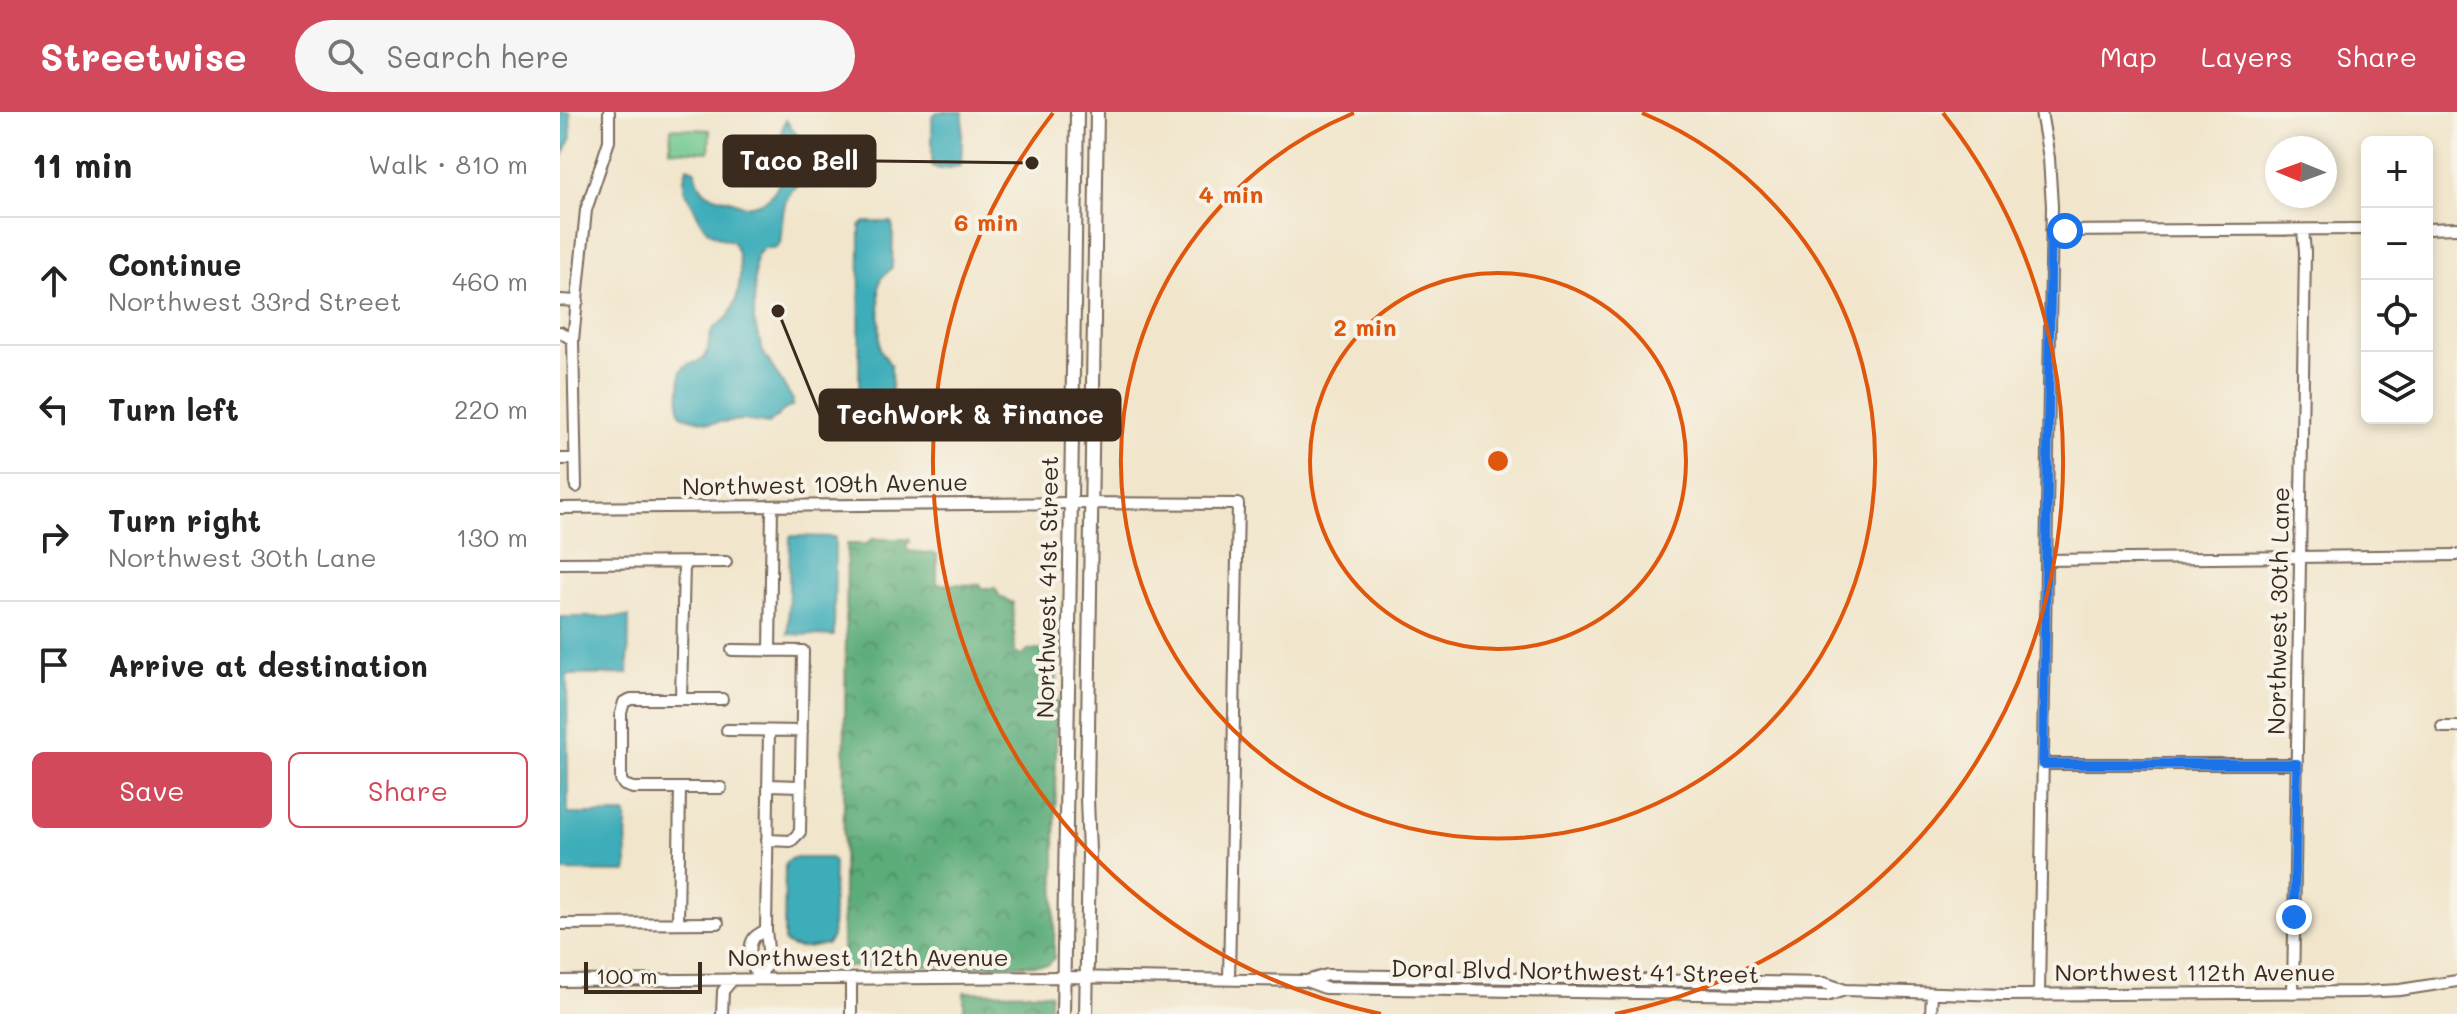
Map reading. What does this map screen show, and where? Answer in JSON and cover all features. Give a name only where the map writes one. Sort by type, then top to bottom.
[{"type":"main road","name":"Northwest 41st Street","points":[[1063,1014],[1077,112]]},
{"type":"main road","name":"Northwest 41st Street","points":[[1079,1014],[1089,853],[1087,798],[1097,112]]},
{"type":"main road","name":"Northwest 41st Street","points":[[1083,977],[1086,1014]]},
{"type":"street","points":[[576,487],[573,340],[586,210],[609,141],[609,112]]},
{"type":"street","points":[[2039,995],[2051,231],[2051,170],[2041,112]]},
{"type":"street","points":[[2433,229],[2457,228]]},
{"type":"street","points":[[2051,231],[2361,229]]},
{"type":"street","name":"Northwest 30th Lane","points":[[2293,993],[2303,230]]},
{"type":"street","points":[[560,300],[578,301]]},
{"type":"street","points":[[560,332],[573,340]]},
{"type":"street","points":[[560,459],[575,459]]},
{"type":"street","name":"Northwest 109th Avenue","points":[[560,508],[1238,504],[1229,979]]},
{"type":"street","points":[[770,651],[772,506]]},
{"type":"street","points":[[2046,560],[2457,555]]},
{"type":"street","points":[[560,563],[726,562]]},
{"type":"street","points":[[681,699],[684,563]]},
{"type":"street","points":[[732,650],[803,651],[800,828],[796,838],[788,842],[767,840]]},
{"type":"street","points":[[721,788],[625,786],[621,780],[621,713],[624,702],[634,699],[722,699]]},
{"type":"street","points":[[2442,727],[2457,727]]},
{"type":"street","points":[[727,730],[802,731]]},
{"type":"street","points":[[758,950],[752,968],[759,979],[769,959],[766,934],[769,731]]},
{"type":"street","points":[[2043,764],[2297,764]]},
{"type":"street","points":[[768,785],[801,786]]},
{"type":"street","points":[[678,923],[680,788]]},
{"type":"street","points":[[560,924],[718,923]]},
{"type":"street","points":[[766,934],[754,938],[766,962]]},
{"type":"street","name":"Northwest 112th Avenue","points":[[560,981],[1083,977]]},
{"type":"street","name":"Doral Blvd Northwest 41 Street","points":[[1083,977],[1306,981],[1325,988],[1371,989],[1826,996],[1845,990],[1932,993]]},
{"type":"street","points":[[722,1014],[723,991],[733,979]]},
{"type":"street","points":[[851,979],[851,1014]]},
{"type":"street","name":"Northwest 112th Avenue","points":[[1932,993],[2039,995],[2390,991],[2457,981]]},
{"type":"street","points":[[1931,1014],[1932,993]]},
{"type":"green space","points":[[671,128],[710,130],[709,152],[670,150]]},
{"type":"green space","points":[[872,539],[909,539],[910,542],[906,544],[908,551],[937,554],[937,584],[995,588],[1000,597],[1013,603],[1015,654],[1024,655],[1028,650],[1051,651],[1057,657],[1054,958],[1048,965],[842,967],[847,544],[867,544]]},
{"type":"green space","points":[[964,992],[1050,993],[1049,1014],[964,1014]]},
{"type":"water","points":[[560,112],[570,112],[571,137],[560,163]]},
{"type":"water","points":[[937,112],[963,112],[961,166],[940,169],[932,166],[932,116]]},
{"type":"water","points":[[786,120],[805,146],[825,158],[821,183],[797,186],[791,192],[786,200],[780,243],[775,248],[764,248],[757,255],[755,263],[754,321],[763,352],[793,400],[792,406],[769,424],[742,420],[710,423],[683,416],[679,407],[681,371],[687,364],[697,362],[706,355],[711,333],[728,317],[733,307],[740,278],[739,257],[732,241],[708,231],[684,189],[687,167],[695,170],[702,188],[713,196],[745,206],[763,202],[773,193],[786,169],[787,158],[781,134]]},
{"type":"water","points":[[865,222],[891,222],[893,228],[892,268],[881,278],[879,285],[880,349],[891,366],[892,406],[888,410],[860,409],[859,403],[860,226]]},
{"type":"water","points":[[790,536],[835,537],[834,636],[788,634]]},
{"type":"water","points":[[560,617],[629,617],[628,674],[567,675],[568,814],[626,814],[627,872],[560,871]]},
{"type":"water","points":[[792,858],[830,858],[834,862],[832,937],[827,944],[798,948],[784,941],[785,863]]},
{"type":"place","name":"Taco Bell","points":[[1032,163]]},
{"type":"place","name":"TechWork & Finance","points":[[778,311]]},
{"type":"route","points":[[2065,231],[2051,231],[2043,764],[2297,764],[2294,917]]}]
